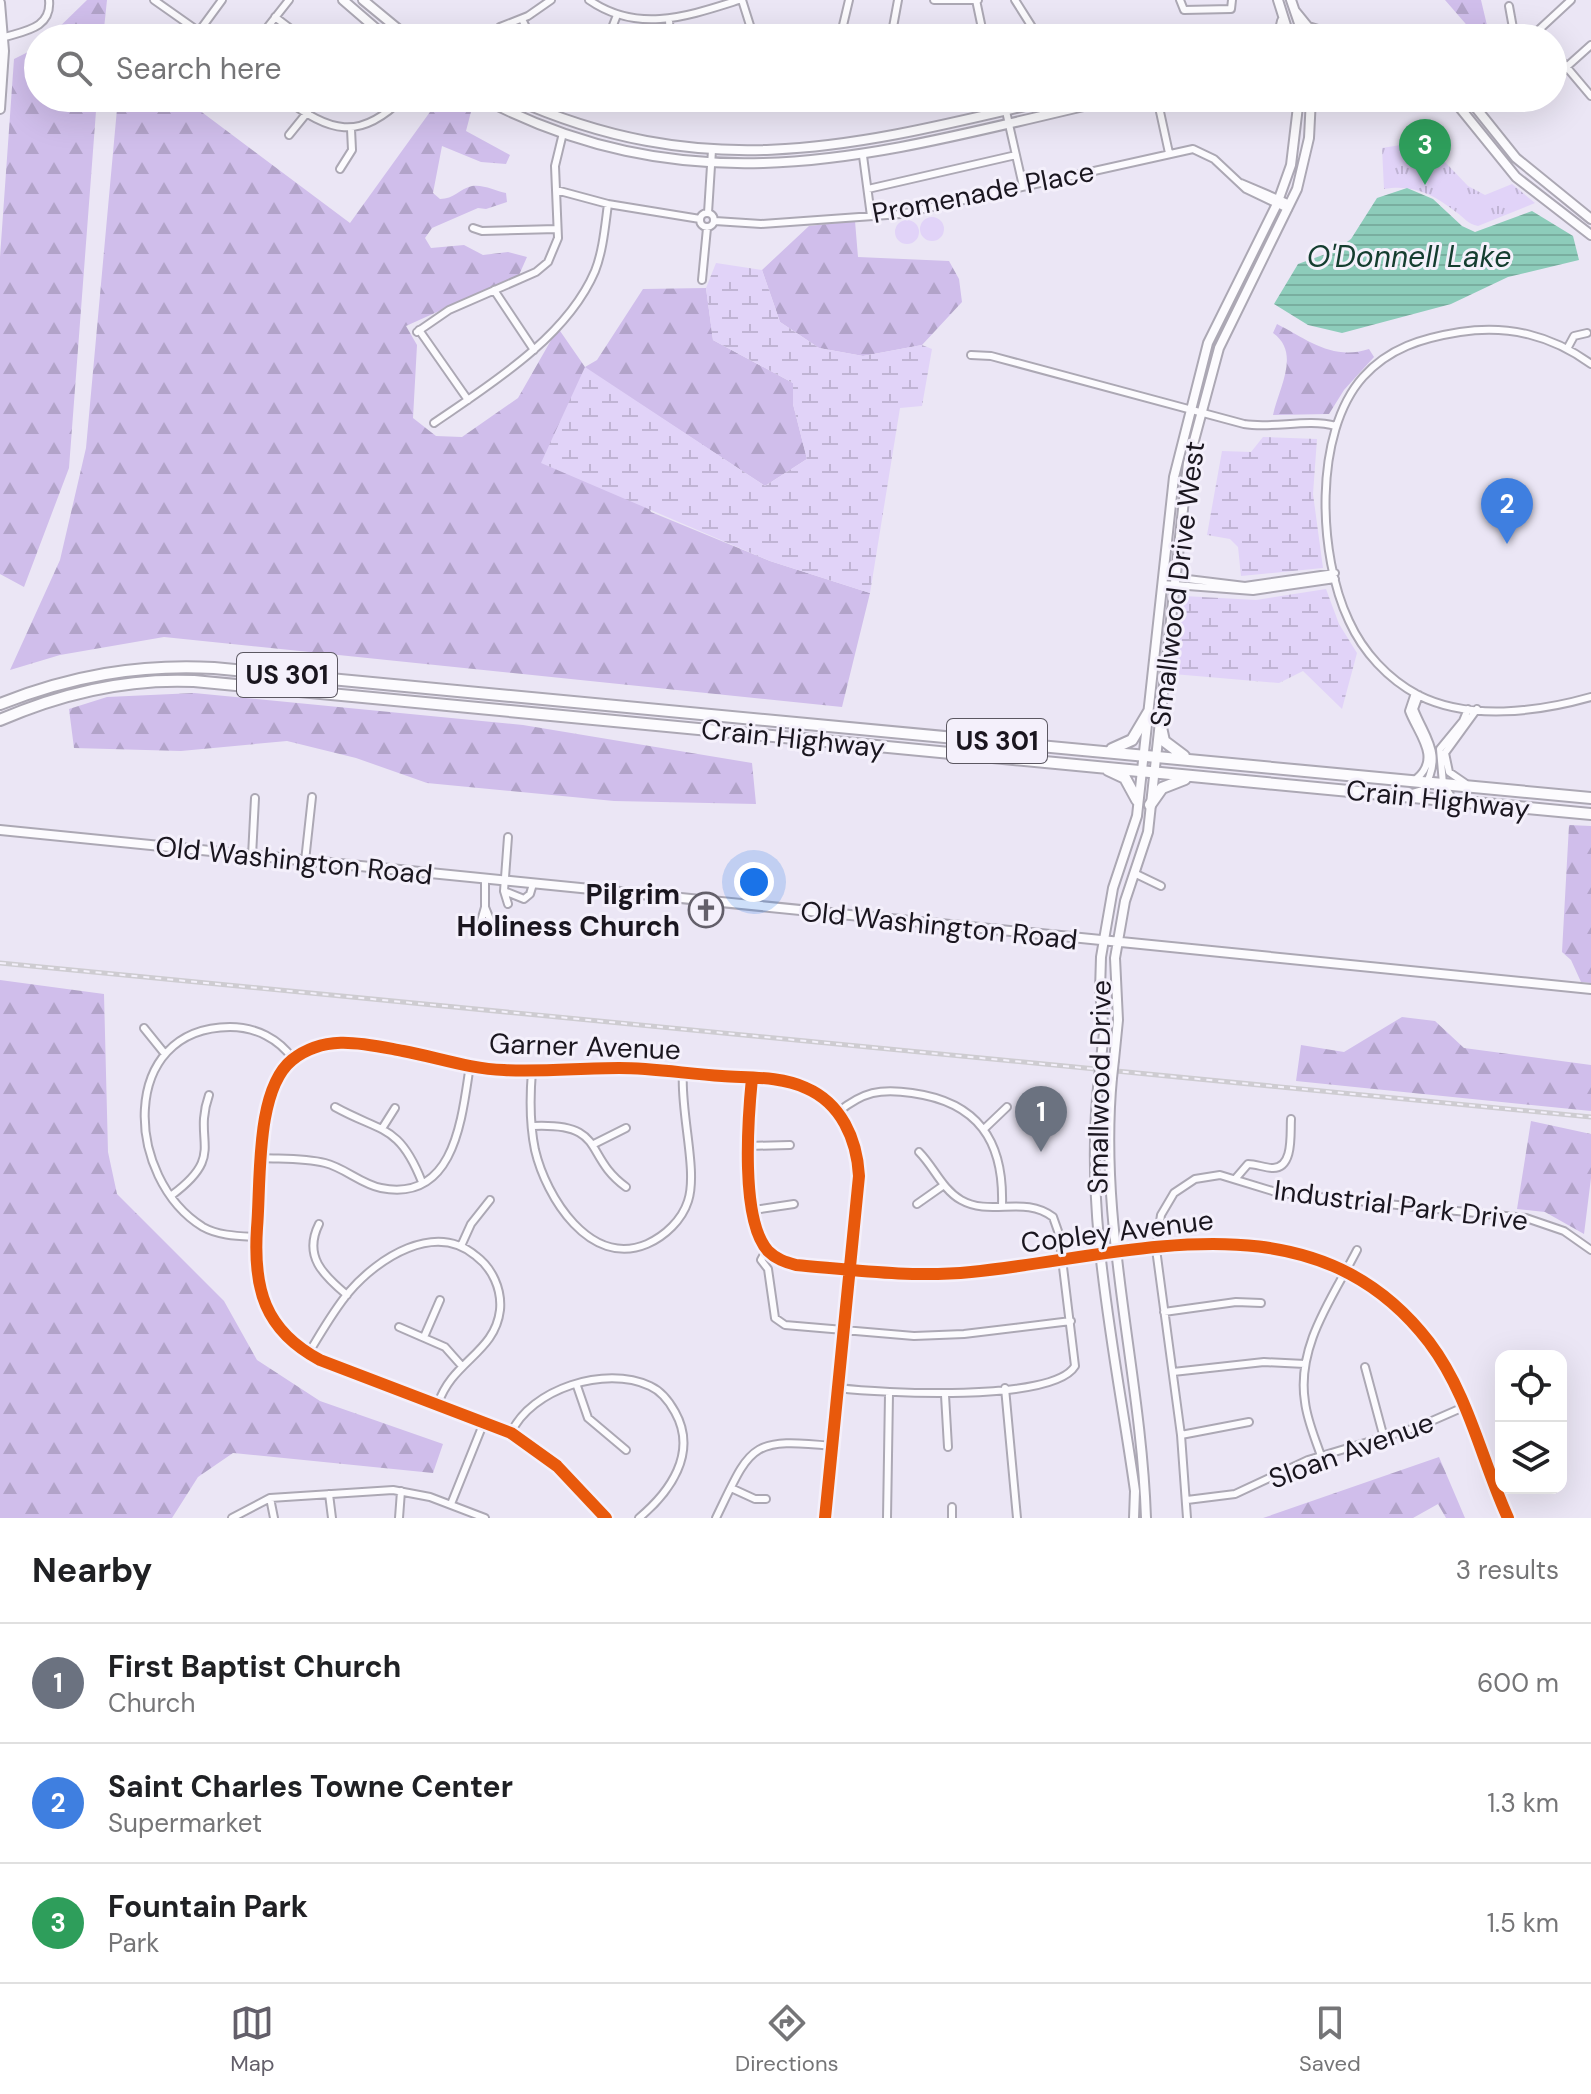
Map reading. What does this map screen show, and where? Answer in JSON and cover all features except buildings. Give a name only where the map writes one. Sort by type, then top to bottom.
[{"type":"highway","name":"Crain Highway","points":[[0,704],[73,678],[159,666],[214,668],[1591,798]]},
{"type":"highway","name":"Crain Highway","points":[[0,720],[71,694],[155,680],[681,726],[966,756],[1087,764],[1591,814]]},
{"type":"highway","points":[[486,709],[490,694]]},
{"type":"highway","points":[[681,726],[684,712]]},
{"type":"highway","points":[[1105,751],[1132,740],[1148,713]]},
{"type":"highway","points":[[1159,718],[1164,741],[1189,759]]},
{"type":"highway","points":[[1087,764],[1125,778],[1137,800]]},
{"type":"highway","points":[[1150,805],[1164,786],[1195,776]]},
{"type":"main road","points":[[343,0],[371,24]]},
{"type":"main road","points":[[363,0],[392,24]]},
{"type":"main road","points":[[1291,0],[1299,24]]},
{"type":"main road","points":[[0,3],[0,109]]},
{"type":"main road","points":[[1279,24],[1280,4]]},
{"type":"main road","points":[[1280,4],[1286,24]]},
{"type":"main road","points":[[1295,11],[1307,24]]},
{"type":"main road","points":[[514,112],[563,133],[639,153],[712,163],[773,165],[863,156],[1057,112]]},
{"type":"main road","points":[[550,112],[599,130]]},
{"type":"main road","points":[[563,133],[575,126],[712,150],[775,151],[835,147],[998,112]]},
{"type":"main road","name":"Smallwood Drive West","points":[[1143,755],[1172,490],[1189,410],[1208,343],[1278,201],[1294,155],[1298,112]]},
{"type":"main road","name":"Smallwood Drive West","points":[[1155,756],[1186,474],[1200,413],[1219,348],[1289,206],[1309,138],[1310,112]]},
{"type":"main road","points":[[1463,112],[1510,171],[1591,235]]},
{"type":"main road","points":[[1479,112],[1516,158],[1552,191],[1591,219]]},
{"type":"main road","points":[[1510,171],[1522,170],[1552,191]]},
{"type":"main road","name":"Smallwood Drive","points":[[1134,1518],[1135,1491],[1103,1256],[1094,1162],[1104,1033],[1100,991],[1103,943],[1113,888],[1132,839],[1143,755]]},
{"type":"main road","name":"Smallwood Drive","points":[[1146,1518],[1140,1433],[1114,1254],[1107,1154],[1118,1028],[1114,982],[1117,943],[1134,873],[1148,832],[1155,756]]},
{"type":"main road","name":"Old Washington Road","points":[[0,830],[1103,943],[1591,989]]},
{"type":"street","points":[[41,24],[47,14],[49,0]]},
{"type":"street","points":[[154,0],[191,24]]},
{"type":"street","points":[[204,24],[222,0]]},
{"type":"street","points":[[270,24],[289,0]]},
{"type":"street","points":[[508,24],[551,0]]},
{"type":"street","points":[[589,0],[617,15],[669,20],[740,0],[749,24]]},
{"type":"street","points":[[711,0],[713,8]]},
{"type":"street","points":[[843,24],[849,0]]},
{"type":"street","points":[[894,24],[898,0]]},
{"type":"street","points":[[934,0],[977,0],[981,24]]},
{"type":"street","points":[[1015,0],[1030,24]]},
{"type":"street","points":[[1180,0],[1181,7],[1186,10],[1230,9],[1233,2]]},
{"type":"street","points":[[1549,24],[1568,1]]},
{"type":"street","points":[[1509,6],[1512,24]]},
{"type":"street","points":[[613,24],[617,15]]},
{"type":"street","points":[[275,17],[284,24]]},
{"type":"street","points":[[522,19],[524,24]]},
{"type":"street","points":[[669,20],[669,24]]},
{"type":"street","points":[[2,38],[24,30]]},
{"type":"street","points":[[1591,45],[1568,67],[1591,96]]},
{"type":"street","points":[[303,112],[325,124],[351,129],[379,119],[387,112]]},
{"type":"street","points":[[1007,112],[1023,186]]},
{"type":"street","points":[[1160,112],[1169,153]]},
{"type":"street","points":[[289,135],[306,114]]},
{"type":"street","points":[[340,169],[352,150],[351,129]]},
{"type":"street","points":[[468,400],[418,331],[449,310],[545,266],[556,248],[555,166],[563,133]]},
{"type":"street","points":[[702,280],[707,228],[715,221],[708,213],[712,150]]},
{"type":"street","name":"Promenade Place","points":[[715,221],[761,224],[924,210],[1169,153],[1201,152],[1238,182],[1289,206]]},
{"type":"street","points":[[868,189],[1016,155]]},
{"type":"street","points":[[863,156],[871,216]]},
{"type":"street","points":[[556,190],[608,204],[700,219],[707,228]]},
{"type":"street","points":[[434,423],[515,370],[578,299],[595,272],[608,204]]},
{"type":"street","points":[[700,219],[708,213]]},
{"type":"street","points":[[473,228],[482,231],[557,229]]},
{"type":"street","points":[[494,290],[534,350]]},
{"type":"street","points":[[1591,364],[1535,335],[1496,329],[1442,335],[1404,345],[1363,377],[1344,405],[1336,426],[1326,488],[1335,576],[1345,613],[1361,642],[1387,674],[1439,704],[1472,709],[1548,707],[1591,697]]},
{"type":"street","points":[[1567,349],[1574,336],[1587,333]]},
{"type":"street","points":[[971,355],[991,356],[1259,426],[1313,421],[1336,426]]},
{"type":"street","points":[[1162,580],[1245,586],[1335,576]]},
{"type":"street","points":[[1414,781],[1424,770],[1427,748],[1409,711],[1417,694]]},
{"type":"street","points":[[1401,795],[1423,790],[1427,783],[1432,745],[1414,709],[1417,694]]},
{"type":"street","points":[[1454,801],[1443,784],[1440,749],[1472,709]]},
{"type":"street","points":[[1472,709],[1471,721],[1447,747],[1445,759],[1454,778],[1476,787]]},
{"type":"street","points":[[305,861],[312,797]]},
{"type":"street","points":[[252,856],[255,798]]},
{"type":"street","points":[[508,837],[504,891],[508,904]]},
{"type":"street","points":[[1134,873],[1161,886]]},
{"type":"street","points":[[485,879],[485,907]]},
{"type":"street","points":[[504,891],[524,899],[530,894],[533,884]]},
{"type":"street","points":[[257,1237],[209,1230],[198,1223],[172,1195],[152,1166],[147,1142],[147,1094],[154,1071],[165,1054],[201,1031],[237,1027],[270,1038],[293,1059],[279,1076],[268,1100],[257,1237],[256,1275],[265,1304],[282,1331],[308,1354],[511,1433],[562,1470],[606,1518]]},
{"type":"street","points":[[144,1028],[165,1054]]},
{"type":"street","name":"Garner Avenue","points":[[293,1059],[325,1044],[344,1042],[470,1065],[532,1071],[621,1068],[752,1078],[802,1086],[838,1112]]},
{"type":"street","points":[[263,1158],[324,1163],[380,1188],[402,1189],[422,1182],[438,1171],[453,1149],[470,1065]]},
{"type":"street","points":[[532,1071],[533,1126],[539,1162],[574,1225],[610,1246],[627,1248],[645,1244],[673,1225],[690,1192],[683,1117],[683,1073]]},
{"type":"street","points":[[752,1078],[747,1146],[754,1210],[759,1235],[767,1249],[760,1258],[768,1271],[777,1322],[844,1331],[964,1334],[1071,1321]]},
{"type":"street","points":[[825,1518],[859,1168],[851,1137],[838,1112],[855,1098],[872,1091],[904,1092],[950,1102],[984,1129],[999,1160],[1002,1205]]},
{"type":"street","points":[[172,1195],[196,1176],[205,1160],[205,1111],[209,1095]]},
{"type":"street","points":[[335,1107],[383,1127],[402,1144],[422,1182]]},
{"type":"street","points":[[984,1129],[1007,1107]]},
{"type":"street","points":[[383,1127],[395,1108]]},
{"type":"street","points":[[1236,1178],[1248,1164],[1276,1168],[1283,1165],[1288,1157],[1291,1119]]},
{"type":"street","points":[[533,1126],[569,1127],[594,1144],[618,1181],[626,1187]]},
{"type":"street","points":[[594,1144],[626,1128]]},
{"type":"street","points":[[747,1146],[790,1145]]},
{"type":"street","points":[[838,1388],[889,1394],[945,1395],[1055,1382],[1070,1373],[1075,1361],[1053,1216],[1037,1206],[967,1203],[944,1185],[919,1152]]},
{"type":"street","name":"Industrial Park Drive","points":[[1187,1518],[1181,1435],[1156,1249],[1161,1215],[1174,1193],[1203,1177],[1236,1178],[1279,1193],[1526,1218],[1564,1231],[1591,1250]]},
{"type":"street","points":[[917,1204],[944,1185]]},
{"type":"street","points":[[461,1246],[476,1215],[490,1200]]},
{"type":"street","points":[[754,1210],[794,1204]]},
{"type":"street","points":[[319,1224],[313,1240],[316,1263],[347,1295]]},
{"type":"street","points":[[308,1354],[347,1295],[410,1246],[436,1241],[461,1246],[489,1269],[500,1301],[491,1337],[449,1379],[438,1404]]},
{"type":"street","name":"Copley Avenue","points":[[767,1249],[790,1263],[849,1270],[953,1273],[1205,1241],[1250,1243],[1283,1249],[1345,1273],[1379,1295],[1421,1333],[1448,1370],[1466,1406],[1508,1518]]},
{"type":"street","points":[[1321,1456],[1305,1404],[1305,1364],[1314,1331],[1357,1250]]},
{"type":"street","points":[[424,1337],[440,1300]]},
{"type":"street","points":[[1164,1312],[1236,1302],[1261,1303]]},
{"type":"street","points":[[399,1327],[448,1349],[461,1365]]},
{"type":"street","points":[[1173,1372],[1264,1362],[1305,1364]]},
{"type":"street","points":[[1365,1367],[1384,1438]]},
{"type":"street","points":[[511,1433],[520,1415],[536,1400],[556,1389],[620,1379],[640,1382],[660,1392],[678,1417],[684,1448],[680,1468],[665,1491],[639,1518]]},
{"type":"street","points":[[577,1386],[588,1418],[626,1450]]},
{"type":"street","points":[[1005,1388],[1017,1518]]},
{"type":"street","points":[[887,1518],[889,1394]]},
{"type":"street","points":[[945,1395],[948,1447]]},
{"type":"street","name":"Sloan Avenue","points":[[1187,1500],[1235,1494],[1321,1456],[1384,1438],[1466,1406]]},
{"type":"street","points":[[451,1504],[484,1422]]},
{"type":"street","points":[[1181,1435],[1249,1422]]},
{"type":"street","points":[[716,1518],[745,1460],[767,1444],[785,1441],[832,1446]]},
{"type":"street","points":[[731,1488],[755,1499],[766,1499]]},
{"type":"street","points":[[399,1518],[401,1491]]},
{"type":"street","points":[[232,1518],[270,1498],[401,1491],[451,1504],[485,1518]]},
{"type":"street","points":[[329,1494],[332,1518]]},
{"type":"street","points":[[270,1498],[274,1518]]},
{"type":"street","points":[[952,1507],[952,1518]]},
{"type":"green space","points":[[87,0],[107,0],[104,24],[62,24]]},
{"type":"green space","points":[[1445,0],[1481,0],[1487,24],[1466,24]]},
{"type":"green space","points":[[24,54],[24,112],[96,112],[69,468],[24,587],[0,574],[0,257],[14,59]]},
{"type":"green space","points":[[117,112],[202,112],[350,223],[430,112],[471,112],[466,131],[510,155],[506,164],[481,162],[442,146],[433,193],[445,199],[467,187],[481,186],[506,193],[507,202],[486,209],[478,208],[432,228],[425,238],[431,248],[464,245],[483,255],[508,252],[527,257],[519,275],[406,326],[417,345],[413,418],[436,436],[462,437],[518,398],[558,328],[585,367],[597,360],[643,289],[706,288],[713,340],[793,383],[793,404],[807,459],[765,486],[585,368],[651,512],[770,561],[870,593],[842,707],[164,637],[60,655],[10,670],[60,560],[86,448]]},
{"type":"green space","points":[[1407,144],[1445,162],[1468,186],[1485,195],[1512,184],[1535,203],[1478,226],[1422,192],[1404,188],[1384,189],[1382,148]]},
{"type":"green space","points":[[927,217],[937,217],[944,224],[944,234],[937,241],[927,241],[920,234],[920,224]]},
{"type":"green space","points":[[902,220],[912,220],[919,227],[919,237],[912,244],[902,244],[895,237],[895,227]]},
{"type":"green space","points":[[855,221],[858,257],[949,261],[959,279],[962,302],[922,345],[863,356],[819,348],[780,322],[762,270],[809,226]]},
{"type":"green space","points":[[716,263],[762,270],[780,322],[819,348],[863,356],[922,345],[932,349],[922,406],[900,408],[870,593],[770,561],[541,463],[585,367],[765,486],[807,459],[793,404],[793,383],[713,340],[706,288]]},
{"type":"green space","points":[[1277,324],[1332,351],[1369,349],[1374,357],[1344,390],[1329,414],[1273,415],[1287,360],[1286,350],[1273,333]]},
{"type":"green space","points":[[1263,437],[1317,439],[1313,494],[1323,568],[1241,576],[1238,547],[1230,539],[1207,535],[1222,451],[1251,452]]},
{"type":"green space","points":[[1326,589],[1339,624],[1357,653],[1342,709],[1303,671],[1279,683],[1173,674],[1184,596],[1256,600]]},
{"type":"green space","points":[[194,693],[523,725],[752,763],[756,804],[614,801],[427,783],[356,758],[287,741],[181,751],[74,748],[69,709],[107,697]]},
{"type":"green space","points":[[1569,825],[1591,826],[1591,983],[1581,982],[1571,960],[1562,952]]},
{"type":"green space","points":[[0,980],[104,994],[108,1152],[117,1194],[224,1301],[257,1360],[320,1401],[443,1444],[433,1473],[233,1453],[198,1477],[172,1518],[0,1518]]},
{"type":"green space","points":[[1402,1017],[1435,1021],[1464,1048],[1591,1065],[1591,1111],[1296,1081],[1301,1045],[1344,1052]]},
{"type":"green space","points":[[1531,1121],[1591,1134],[1591,1178],[1584,1234],[1545,1212],[1517,1209]]},
{"type":"green space","points":[[1439,1457],[1465,1518],[1446,1518],[1438,1504],[1413,1518],[1263,1518]]},
{"type":"water","name":"O'Donnell Lake","points":[[1407,188],[1433,199],[1462,226],[1475,232],[1532,211],[1573,236],[1579,260],[1508,277],[1451,304],[1342,333],[1308,325],[1274,304],[1298,264],[1334,251],[1351,239],[1377,198]]},
{"type":"railway","points":[[0,963],[1591,1117]]},
{"type":"cycle path","points":[[606,1518],[557,1466],[511,1433],[320,1360],[301,1348],[274,1321],[260,1288],[257,1270],[260,1163],[271,1092],[292,1060],[318,1046],[360,1044],[491,1069],[632,1068],[775,1079],[806,1088],[829,1103],[851,1136],[859,1176],[825,1518]]},
{"type":"cycle path","points":[[752,1078],[748,1168],[753,1217],[759,1236],[768,1251],[777,1258],[796,1265],[905,1274],[949,1274],[1155,1247],[1216,1244],[1275,1249],[1330,1265],[1382,1295],[1429,1342],[1443,1362],[1464,1405],[1508,1518]]},
{"type":"place","name":"Fountain Park","points":[[1425,185]]},
{"type":"place","name":"Saint Charles Towne Center","points":[[1507,544]]},
{"type":"place","name":"Pilgrim Holiness Church","points":[[706,910]]},
{"type":"place","name":"First Baptist Church","points":[[1041,1152]]}]
